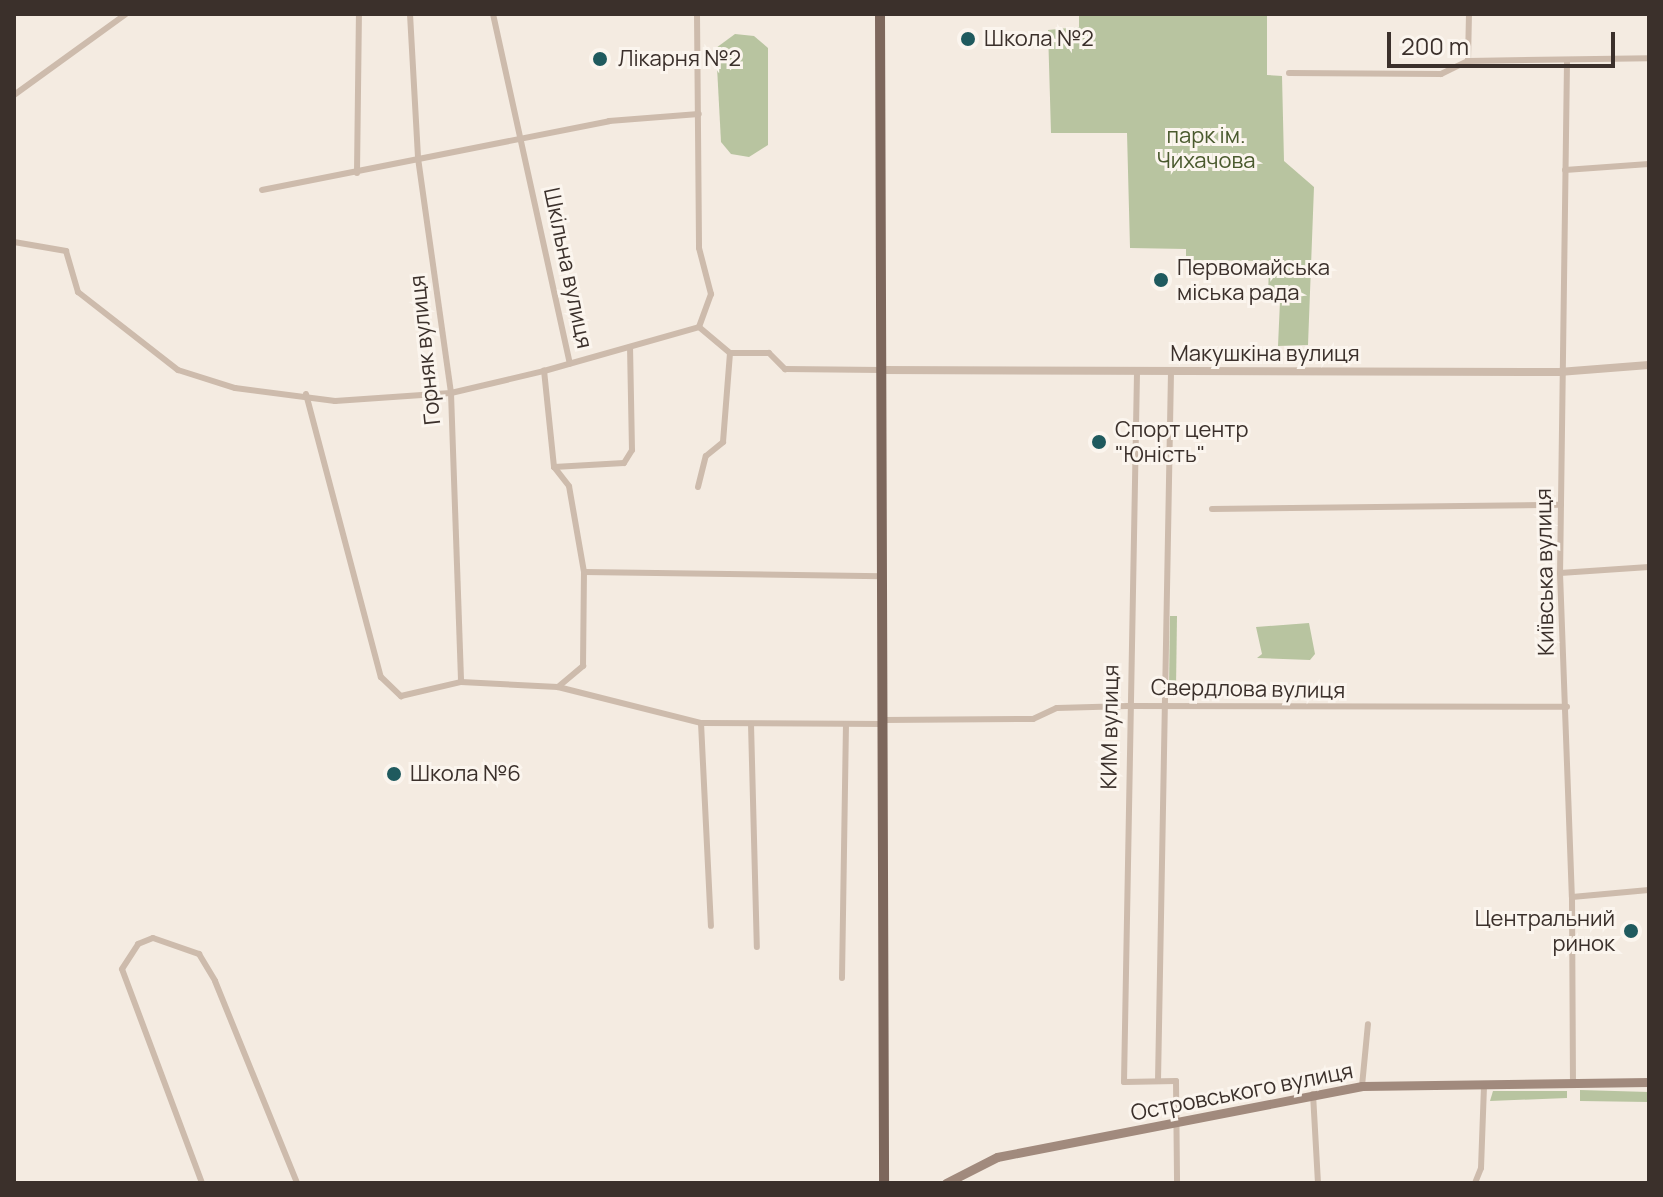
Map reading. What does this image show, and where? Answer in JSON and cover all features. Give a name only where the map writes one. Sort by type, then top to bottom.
[{"type":"main road","points":[[880,14],[884,1183]]},
{"type":"main road","name":"Островського вулиця","points":[[946,1183],[997,1157],[1362,1086],[1649,1082]]},
{"type":"street","points":[[14,95],[126,14]]},
{"type":"street","points":[[357,173],[359,14]]},
{"type":"street","name":"Горняк вулиця","points":[[410,14],[418,158],[451,393],[461,682]]},
{"type":"street","name":"Шкільна вулиця","points":[[14,242],[66,251],[78,292],[178,370],[235,388],[306,394],[335,401],[451,393],[570,364],[493,14]]},
{"type":"street","points":[[697,14],[699,248],[711,294],[699,327]]},
{"type":"street","points":[[1468,61],[1469,14]]},
{"type":"street","points":[[1289,73],[1441,74],[1468,61],[1567,62],[1649,58]]},
{"type":"street","name":"Київська вулиця","points":[[1567,62],[1559,372],[1560,573],[1572,897],[1573,1082]]},
{"type":"street","points":[[262,190],[609,121],[699,114]]},
{"type":"street","points":[[1565,170],[1649,164]]},
{"type":"street","points":[[570,364],[699,327]]},
{"type":"street","points":[[699,327],[730,353],[769,353],[785,369],[881,370]]},
{"type":"street","points":[[554,467],[624,463],[632,450],[630,347]]},
{"type":"street","points":[[698,487],[706,456],[723,442],[730,353]]},
{"type":"street","name":"Макушкіна вулиця","points":[[881,370],[1559,372],[1649,365]]},
{"type":"street","points":[[544,371],[554,467],[569,486],[584,572],[583,666],[558,687]]},
{"type":"street","points":[[1171,372],[1158,1081],[1176,1081],[1177,1183]]},
{"type":"street","name":"КИМ вулиця","points":[[1137,373],[1128,706],[1124,1082],[1158,1081]]},
{"type":"street","name":"Свердлова вулиця","points":[[306,394],[381,677],[401,696],[461,682],[558,687],[701,723],[751,724],[1033,719],[1057,708],[1163,705],[1567,707]]},
{"type":"street","points":[[1212,509],[1561,505]]},
{"type":"street","points":[[1560,573],[1649,567]]},
{"type":"street","points":[[584,572],[882,576]]},
{"type":"street","points":[[701,723],[711,926]]},
{"type":"street","points":[[751,724],[757,947]]},
{"type":"street","points":[[842,978],[846,724]]},
{"type":"street","points":[[1572,897],[1649,890]]},
{"type":"street","points":[[202,1183],[122,969],[138,944],[153,938],[199,954],[210,972],[297,1183]]},
{"type":"street","points":[[1362,1086],[1368,1024]]},
{"type":"street","points":[[1475,1183],[1481,1168],[1484,1085]]},
{"type":"street","points":[[1313,1094],[1318,1183]]},
{"type":"green space","name":"парк ім. Чихачова","points":[[1079,14],[1267,14],[1267,75],[1282,76],[1284,161],[1314,187],[1308,345],[1278,346],[1280,301],[1268,300],[1269,261],[1186,260],[1186,249],[1130,248],[1127,133],[1051,133],[1048,30],[1079,27]]},
{"type":"green space","points":[[735,34],[754,36],[768,48],[768,145],[749,157],[731,154],[721,142],[716,48]]},
{"type":"green space","points":[[1170,616],[1177,616],[1176,688],[1169,688]]},
{"type":"green space","points":[[1309,623],[1315,654],[1310,660],[1257,658],[1262,654],[1256,627]]},
{"type":"green space","points":[[1580,1090],[1649,1092],[1649,1102],[1580,1101]]},
{"type":"green space","points":[[1493,1091],[1567,1091],[1567,1098],[1490,1101]]},
{"type":"place","name":"Школа №2","points":[[968,39]]},
{"type":"place","name":"Лікарня №2","points":[[600,59]]},
{"type":"place","name":"Первомайська міська рада","points":[[1161,280]]},
{"type":"place","name":"Спорт центр \"Юність\"","points":[[1099,442]]},
{"type":"place","name":"Школа №6","points":[[394,774]]},
{"type":"place","name":"Центральний ринок","points":[[1631,931]]}]
